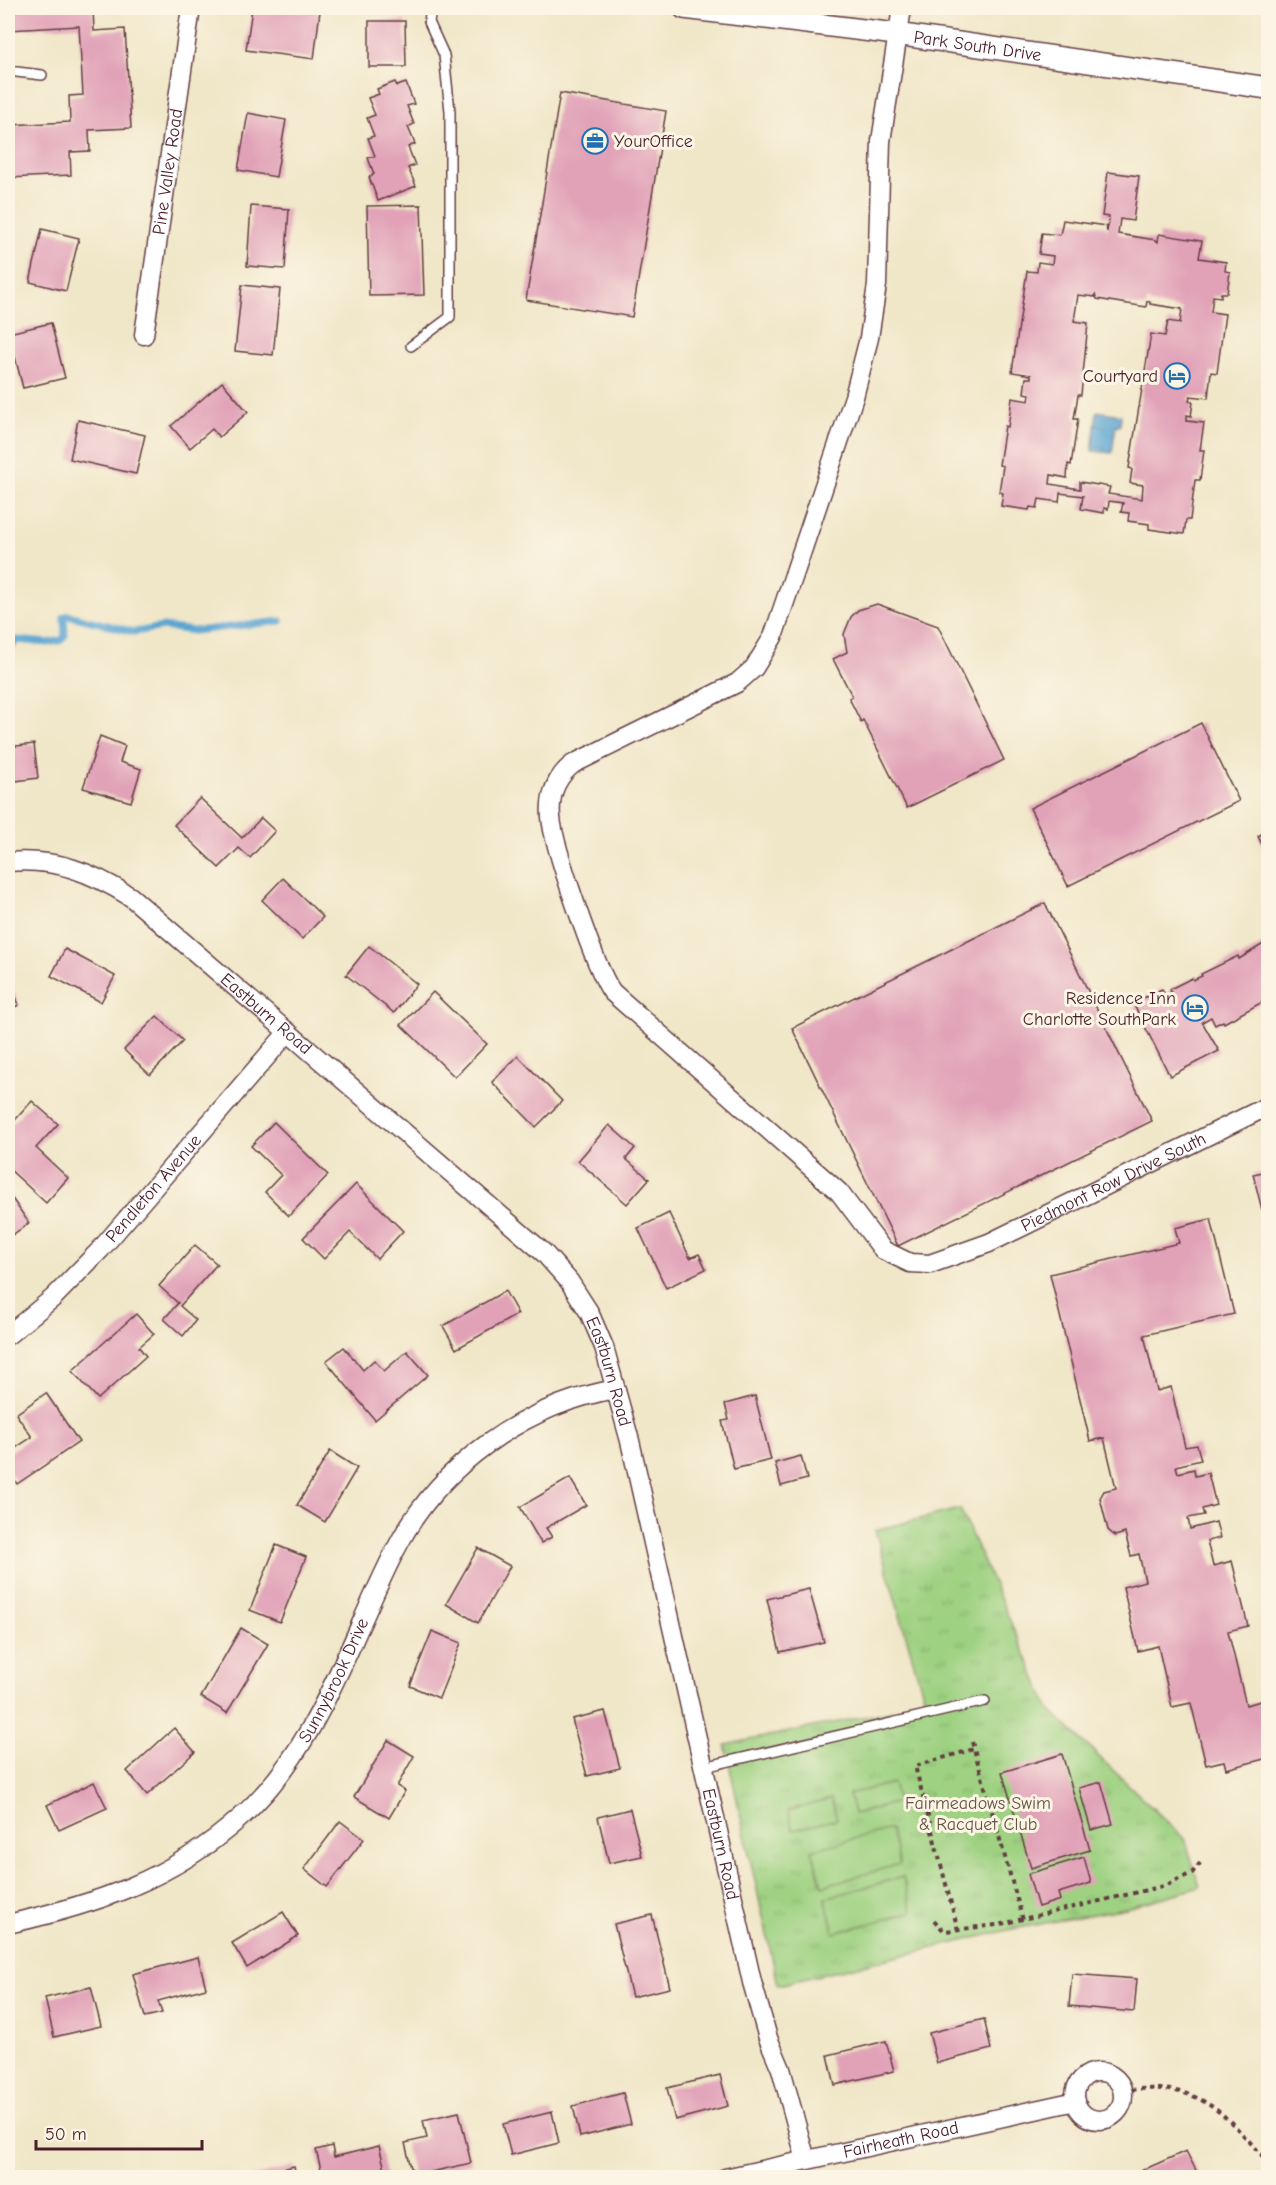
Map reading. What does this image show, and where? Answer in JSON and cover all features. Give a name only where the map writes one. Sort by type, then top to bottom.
[{"type":"street","name":"Pine Valley Road","points":[[144,335],[191,8]]},
{"type":"street","name":"Park South Drive","points":[[684,8],[897,34],[1269,88]]},
{"type":"street","name":"Piedmont Row Drive South","points":[[902,8],[881,141],[877,274],[869,338],[854,398],[773,637],[754,668],[736,683],[567,769],[554,789],[551,817],[557,844],[599,968],[612,992],[839,1192],[889,1254],[919,1264],[956,1256],[988,1243],[1269,1106]]},
{"type":"street","name":"Eastburn Road","points":[[8,862],[45,862],[80,870],[98,877],[130,897],[544,1253],[569,1281],[589,1312],[604,1347],[615,1389],[752,1982],[768,2038],[781,2069],[806,2160]]},
{"type":"street","name":"Pendleton Avenue","points":[[8,1335],[53,1298],[100,1250],[288,1032]]},
{"type":"street","name":"Sunnybrook Drive","points":[[8,1924],[76,1909],[126,1891],[185,1860],[240,1818],[257,1802],[303,1742],[329,1698],[396,1549],[417,1514],[443,1482],[488,1442],[512,1428],[557,1405],[615,1389]]},
{"type":"street","points":[[1099,2072],[1114,2077],[1122,2091],[1121,2106],[1117,2112],[1104,2119],[1089,2118],[1078,2108],[1076,2092],[1083,2078],[1099,2072]]},
{"type":"street","name":"Fairheath Road","points":[[725,2178],[1076,2101]]},
{"type":"lane","points":[[411,346],[450,317],[450,111],[444,55],[429,22],[431,8]]},
{"type":"lane","points":[[8,71],[42,75]]},
{"type":"lane","points":[[704,1767],[985,1701]]},
{"type":"path","points":[[972,1742],[1023,1920]]},
{"type":"path","points":[[958,1930],[915,1766],[974,1749]]},
{"type":"path","points":[[934,1920],[944,1931],[1023,1920],[1164,1886],[1186,1877],[1201,1862]]},
{"type":"path","points":[[1122,2091],[1160,2088],[1193,2096],[1212,2106],[1229,2120],[1267,2161]]},
{"type":"green space","name":"Fairmeadows Swim & Racquet Club","points":[[960,1509],[1050,1710],[1185,1839],[1200,1887],[1126,1908],[1008,1930],[778,1985],[725,1745],[926,1704],[875,1530]]},
{"type":"green space","points":[[893,1783],[898,1802],[854,1814],[849,1794]]},
{"type":"green space","points":[[831,1799],[837,1819],[793,1830],[788,1811]]},
{"type":"green space","points":[[890,1829],[900,1864],[822,1886],[812,1850]]},
{"type":"green space","points":[[903,1877],[912,1912],[834,1933],[825,1898]]},
{"type":"water","points":[[1097,411],[1121,415],[1120,425],[1116,425],[1112,453],[1092,451]]},
{"type":"building","points":[[8,8],[93,8],[94,31],[125,29],[131,128],[89,130],[90,151],[70,152],[71,175],[8,178],[8,125],[70,122],[69,96],[83,95],[79,26],[8,30]]},
{"type":"building","points":[[252,8],[320,11],[314,59],[246,50]]},
{"type":"building","points":[[369,21],[405,21],[406,67],[369,67]]},
{"type":"building","points":[[395,82],[397,86],[406,83],[414,104],[407,106],[414,124],[408,127],[415,144],[408,147],[415,165],[408,168],[416,186],[378,201],[369,177],[374,174],[368,158],[375,156],[368,138],[374,136],[367,118],[375,115],[368,98],[379,94],[377,89]]},
{"type":"building","points":[[560,93],[666,111],[632,317],[526,300]]},
{"type":"building","points":[[248,113],[286,120],[276,177],[238,170]]},
{"type":"building","name":"Courtyard","points":[[1108,172],[1139,176],[1133,221],[1120,219],[1118,234],[1158,242],[1159,234],[1202,241],[1199,258],[1226,262],[1225,271],[1230,272],[1227,293],[1221,293],[1221,297],[1213,296],[1211,312],[1225,314],[1217,373],[1211,372],[1208,398],[1190,396],[1189,401],[1193,402],[1191,416],[1187,415],[1187,421],[1204,423],[1200,450],[1204,450],[1200,480],[1195,480],[1190,520],[1186,520],[1184,534],[1149,529],[1149,524],[1128,521],[1129,513],[1121,512],[1123,503],[1109,501],[1108,509],[1104,508],[1104,513],[1081,509],[1083,496],[1060,493],[1059,502],[1039,499],[1037,508],[1030,507],[1029,510],[1001,506],[1003,493],[999,492],[1003,466],[999,465],[1012,398],[1029,401],[1030,394],[1024,393],[1026,378],[1031,378],[1031,375],[1012,372],[1027,271],[1037,272],[1038,262],[1052,264],[1053,256],[1039,254],[1042,233],[1060,235],[1063,220],[1106,226],[1107,232],[1109,217],[1102,216]],"holes":[[[1095,294],[1097,299],[1146,307],[1147,301],[1150,304],[1182,309],[1180,323],[1168,321],[1165,336],[1151,334],[1129,468],[1132,469],[1130,483],[1143,485],[1142,499],[1108,494],[1110,487],[1080,482],[1080,489],[1050,484],[1051,475],[1067,478],[1078,419],[1074,419],[1078,395],[1081,395],[1088,323],[1074,321],[1078,295],[1095,297]]]},
{"type":"building","points":[[421,205],[424,295],[369,296],[367,206]]},
{"type":"building","points":[[251,206],[289,209],[285,269],[247,266]]},
{"type":"building","points":[[42,229],[79,238],[66,291],[30,282]]},
{"type":"building","points":[[242,285],[280,289],[273,355],[235,351]]},
{"type":"building","points":[[51,323],[65,378],[23,388],[9,333]]},
{"type":"building","points":[[222,382],[248,412],[219,437],[212,429],[190,448],[171,426]]},
{"type":"building","points":[[78,420],[145,435],[136,474],[70,459]]},
{"type":"building","points":[[877,604],[938,626],[1004,760],[907,808],[863,720],[861,722],[849,698],[852,696],[833,659],[847,652],[844,634],[851,617],[858,610]]},
{"type":"building","points":[[1201,723],[1239,801],[1068,886],[1030,808]]},
{"type":"building","points":[[100,736],[125,746],[120,762],[141,769],[131,802],[83,788]]},
{"type":"building","points":[[34,744],[38,778],[8,782],[8,747]]},
{"type":"building","points":[[200,798],[242,838],[261,818],[275,831],[250,858],[239,848],[219,868],[174,825]]},
{"type":"building","points":[[1268,830],[1268,858],[1258,836]]},
{"type":"building","points":[[283,878],[323,917],[302,939],[262,900]]},
{"type":"building","points":[[1045,903],[1152,1121],[898,1246],[792,1028]]},
{"type":"building","name":"Residence Inn Charlotte SouthPark","points":[[1268,941],[1268,999],[1224,1023],[1223,1021],[1215,1025],[1211,1017],[1202,1022],[1219,1051],[1170,1076],[1133,1003],[1162,989],[1165,995],[1171,992],[1170,989],[1192,978],[1193,980],[1202,976],[1201,974],[1238,956],[1239,959]]},
{"type":"building","points":[[369,946],[417,984],[394,1013],[346,975]]},
{"type":"building","points":[[65,949],[115,976],[101,1002],[51,976]]},
{"type":"building","points":[[8,976],[19,1005],[8,1010]]},
{"type":"building","points":[[433,992],[487,1044],[455,1077],[401,1025]]},
{"type":"building","points":[[157,1016],[183,1041],[150,1075],[124,1050]]},
{"type":"building","points":[[518,1056],[562,1101],[536,1127],[492,1082]]},
{"type":"building","points":[[32,1101],[58,1124],[36,1148],[68,1178],[46,1203],[8,1168],[8,1128]]},
{"type":"building","points":[[274,1122],[328,1175],[289,1216],[265,1192],[281,1175],[251,1146]]},
{"type":"building","points":[[609,1125],[635,1148],[626,1159],[649,1179],[627,1204],[578,1161]]},
{"type":"building","points":[[1268,1171],[1268,1209],[1262,1210],[1253,1174]]},
{"type":"building","points":[[356,1184],[403,1231],[377,1259],[350,1232],[324,1259],[303,1238]]},
{"type":"building","points":[[11,1197],[29,1223],[8,1238],[8,1199]]},
{"type":"building","points":[[669,1213],[690,1258],[699,1254],[706,1269],[666,1288],[638,1228]]},
{"type":"building","points":[[1211,1219],[1234,1314],[1144,1335],[1157,1391],[1171,1387],[1185,1447],[1197,1445],[1201,1460],[1176,1466],[1178,1473],[1194,1469],[1195,1476],[1208,1473],[1216,1505],[1202,1509],[1204,1515],[1188,1518],[1190,1529],[1216,1522],[1220,1538],[1207,1541],[1213,1566],[1232,1561],[1248,1626],[1228,1631],[1246,1705],[1268,1699],[1268,1758],[1226,1769],[1224,1761],[1206,1765],[1191,1703],[1172,1707],[1158,1646],[1138,1651],[1123,1587],[1145,1581],[1139,1554],[1131,1556],[1125,1533],[1115,1536],[1108,1530],[1100,1498],[1104,1491],[1116,1488],[1104,1438],[1090,1441],[1050,1274],[1179,1243],[1175,1228]]},
{"type":"building","points":[[195,1245],[217,1264],[180,1306],[196,1320],[183,1336],[164,1319],[178,1303],[159,1286]]},
{"type":"building","points":[[505,1291],[518,1314],[456,1349],[443,1326]]},
{"type":"building","points":[[136,1314],[154,1334],[139,1347],[146,1356],[98,1399],[72,1371]]},
{"type":"building","points":[[344,1347],[363,1370],[374,1360],[384,1371],[407,1351],[428,1375],[375,1420],[326,1361]]},
{"type":"building","points":[[46,1393],[79,1442],[17,1484],[8,1469],[8,1453],[32,1437],[16,1414]]},
{"type":"building","points":[[755,1396],[771,1460],[734,1469],[722,1421],[729,1420],[725,1404]]},
{"type":"building","points":[[330,1451],[357,1468],[325,1522],[297,1505]]},
{"type":"building","points":[[801,1456],[807,1479],[781,1486],[775,1463]]},
{"type":"building","points":[[570,1478],[586,1505],[546,1528],[552,1537],[541,1543],[520,1507]]},
{"type":"building","points":[[276,1545],[306,1557],[280,1622],[250,1610]]},
{"type":"building","points":[[478,1548],[510,1566],[478,1623],[446,1604]]},
{"type":"building","points":[[809,1589],[824,1642],[780,1652],[767,1599]]},
{"type":"building","points":[[241,1628],[268,1644],[227,1713],[201,1697]]},
{"type":"building","points":[[432,1631],[461,1643],[439,1698],[410,1686]]},
{"type":"building","points":[[605,1711],[620,1768],[587,1776],[572,1719]]},
{"type":"building","points":[[174,1728],[195,1752],[147,1795],[127,1771]]},
{"type":"building","points":[[388,1740],[414,1756],[397,1786],[405,1791],[389,1818],[354,1797]]},
{"type":"building","points":[[1062,1754],[1090,1850],[1031,1868],[1002,1772]]},
{"type":"building","points":[[94,1782],[107,1808],[59,1830],[47,1805]]},
{"type":"building","points":[[1101,1782],[1113,1824],[1091,1830],[1079,1788]]},
{"type":"building","points":[[630,1809],[642,1856],[609,1863],[598,1817]]},
{"type":"building","points":[[340,1821],[364,1839],[327,1887],[304,1869]]},
{"type":"building","points":[[1084,1857],[1091,1883],[1058,1893],[1060,1900],[1038,1907],[1028,1874]]},
{"type":"building","points":[[283,1912],[298,1936],[247,1968],[232,1943]]},
{"type":"building","points":[[652,1915],[670,1988],[632,1997],[614,1924]]},
{"type":"building","points":[[198,1957],[206,1988],[158,2001],[162,2013],[145,2017],[133,1974]]},
{"type":"building","points":[[1072,1974],[1137,1979],[1134,2012],[1069,2006]]},
{"type":"building","points":[[91,1987],[101,2026],[54,2037],[45,1998]]},
{"type":"building","points":[[984,2019],[991,2049],[937,2063],[929,2033]]},
{"type":"building","points":[[886,2041],[894,2071],[835,2085],[828,2055]]},
{"type":"building","points":[[720,2075],[728,2106],[675,2120],[667,2088]]},
{"type":"building","points":[[623,2093],[631,2124],[580,2137],[573,2106]]},
{"type":"building","points":[[459,2112],[471,2163],[413,2176],[405,2143],[427,2138],[423,2120]]},
{"type":"building","points":[[552,2112],[559,2143],[511,2155],[503,2124]]},
{"type":"building","points":[[332,2146],[334,2157],[379,2146],[387,2177],[323,2178],[316,2150]]},
{"type":"building","points":[[1186,2151],[1200,2178],[1132,2178],[1138,2175],[1136,2173]]},
{"type":"building","points":[[294,2166],[297,2178],[251,2178],[251,2177]]},
{"type":"waterway","points":[[8,651],[17,640],[48,643],[62,640],[65,635],[64,617],[68,615],[134,632],[163,627],[194,631],[281,621]]},
{"type":"place","name":"YourOffice","points":[[595,141]]},
{"type":"place","name":"Courtyard","points":[[1177,376]]},
{"type":"place","name":"Residence Inn Charlotte SouthPark","points":[[1195,1008]]}]
